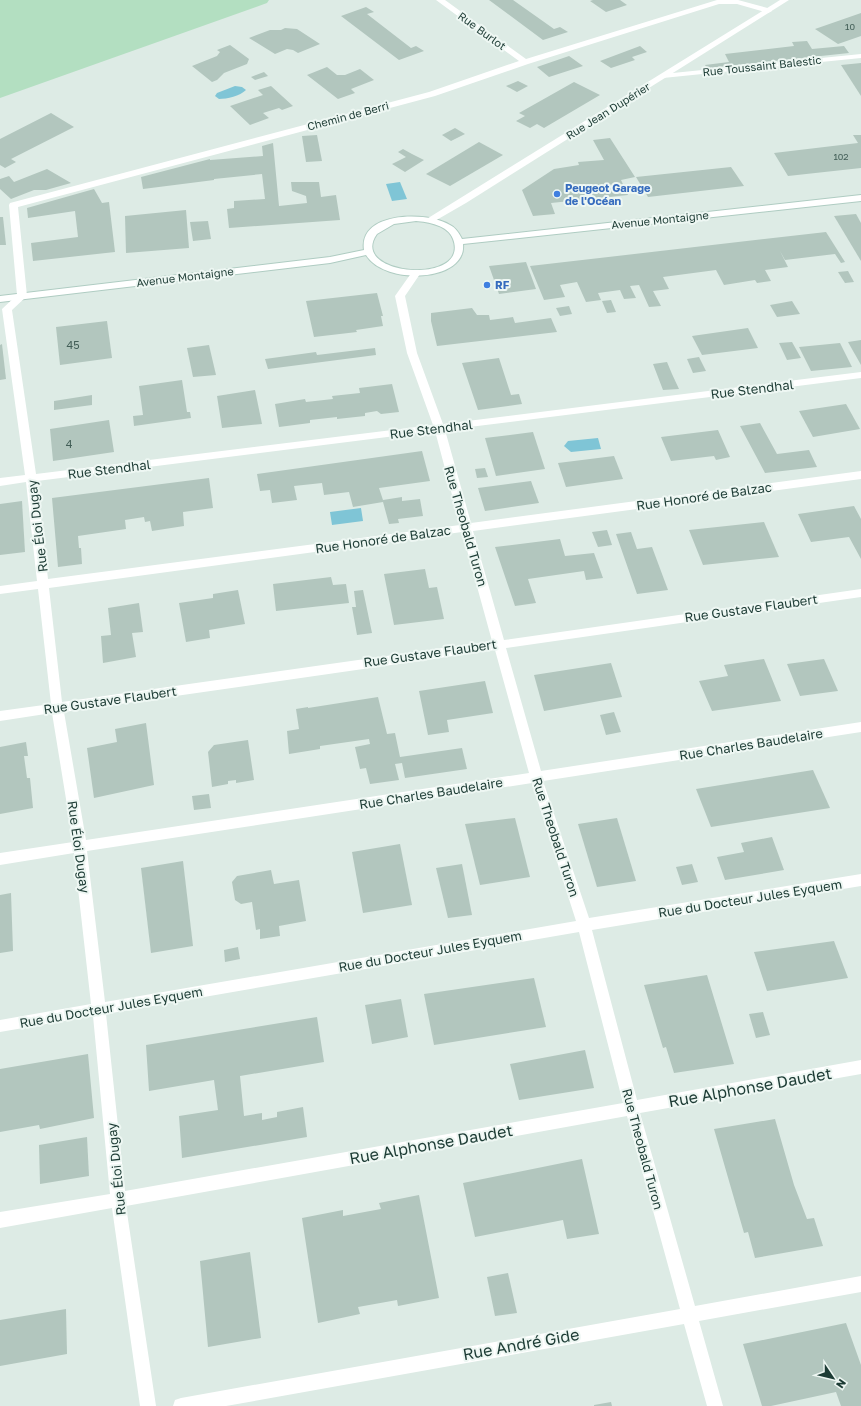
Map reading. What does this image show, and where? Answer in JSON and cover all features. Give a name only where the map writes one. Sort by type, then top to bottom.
[{"type":"street","name":"Rue Burlot","points":[[440,0],[525,62]]},
{"type":"street","name":"Rue Jean Dupérier","points":[[430,220],[463,201],[785,0]]},
{"type":"street","name":"Chemin de Berri","points":[[22,296],[13,205],[432,94],[525,62],[718,2],[737,2],[768,10]]},
{"type":"street","name":"Rue Toussaint Balestic","points":[[663,76],[861,56]]},
{"type":"street","name":"Avenue Montaigne","points":[[459,242],[861,198]]},
{"type":"street","points":[[416,218],[430,220],[450,228],[456,235],[459,242],[459,251],[454,260],[443,267],[430,272],[415,274],[400,273],[385,268],[374,261],[369,252],[368,244],[371,235],[379,228],[402,219],[416,218]]},
{"type":"street","name":"Avenue Montaigne","points":[[22,296],[330,260],[369,252]]},
{"type":"street","name":"Rue Theobald Turon","points":[[415,274],[400,296],[412,352],[439,428],[536,777],[584,925],[688,1314],[715,1406]]},
{"type":"street","name":"Rue Éloi Dugay","points":[[22,296],[2,307],[31,478],[57,707],[80,846],[99,1009],[118,1200],[148,1406]]},
{"type":"street","name":"Rue Stendhal","points":[[0,482],[861,375]]},
{"type":"street","name":"Rue Honoré de Balzac","points":[[0,590],[861,475]]},
{"type":"street","name":"Rue Gustave Flaubert","points":[[0,716],[499,643],[861,593]]},
{"type":"street","name":"Rue Charles Baudelaire","points":[[0,859],[861,727]]},
{"type":"street","name":"Rue du Docteur Jules Eyquem","points":[[0,1026],[584,925],[861,880]]},
{"type":"street","name":"Rue Alphonse Daudet","points":[[0,1220],[861,1067]]},
{"type":"street","name":"Rue André Gide","points":[[182,1406],[861,1284]]},
{"type":"green space","points":[[0,0],[269,0],[267,3],[0,98]]},
{"type":"water","points":[[235,86],[242,87],[246,90],[229,98],[219,99],[215,96],[217,93]]},
{"type":"water","points":[[400,182],[407,199],[392,201],[386,184]]},
{"type":"water","points":[[598,438],[601,449],[571,452],[564,446],[568,441]]},
{"type":"water","points":[[361,508],[363,521],[332,525],[330,512]]},
{"type":"building","points":[[489,0],[513,0],[554,29],[560,27],[568,32],[543,40]]},
{"type":"building","points":[[620,0],[627,5],[606,12],[590,1]]},
{"type":"building","points":[[366,7],[374,12],[367,14],[411,48],[416,46],[424,51],[399,60],[341,16]]},
{"type":"building","points":[[861,13],[861,36],[838,44],[815,29]]},
{"type":"building","points":[[285,28],[297,29],[320,44],[298,53],[287,49],[275,54],[249,38],[270,30],[281,30]]},
{"type":"building","points":[[807,41],[812,49],[844,46],[849,53],[707,68],[705,65],[729,62],[725,54],[794,46],[792,42]]},
{"type":"building","points":[[230,45],[249,59],[247,64],[224,73],[217,80],[212,82],[192,66],[217,56],[220,52],[217,50]]},
{"type":"building","points":[[640,46],[647,52],[632,57],[635,60],[611,68],[600,61]]},
{"type":"building","points":[[569,56],[583,66],[549,77],[537,67]]},
{"type":"building","points":[[861,63],[861,96],[841,65]]},
{"type":"building","points":[[327,67],[337,75],[345,75],[360,69],[374,80],[351,89],[355,93],[338,99],[307,75]]},
{"type":"building","points":[[264,72],[268,76],[255,80],[251,77]]},
{"type":"building","points":[[518,81],[528,86],[517,92],[506,86]]},
{"type":"building","points":[[574,82],[600,95],[544,128],[537,124],[530,128],[516,121],[525,116],[519,113]]},
{"type":"building","points":[[271,86],[293,106],[282,110],[279,108],[263,113],[269,118],[250,125],[230,106],[263,95],[258,90]]},
{"type":"building","points":[[51,113],[74,127],[11,159],[16,162],[5,168],[0,165],[0,139]]},
{"type":"building","points":[[455,128],[465,134],[451,141],[442,135]]},
{"type":"building","points":[[317,135],[322,161],[306,162],[302,136]]},
{"type":"building","points":[[853,135],[861,135],[861,168],[788,176],[774,153],[858,143]]},
{"type":"building","points":[[610,138],[635,177],[621,180],[628,195],[551,203],[555,214],[533,216],[522,190],[554,169],[579,165],[578,162],[604,160],[593,140]]},
{"type":"building","points":[[479,142],[503,155],[450,186],[426,174]]},
{"type":"building","points":[[273,143],[279,206],[307,203],[306,196],[292,191],[291,182],[319,182],[321,197],[336,195],[340,220],[229,228],[227,209],[234,208],[234,201],[265,199],[262,174],[143,189],[141,177],[210,159],[263,156],[262,146]]},
{"type":"building","points":[[403,149],[424,160],[405,172],[392,164],[406,157],[398,152]]},
{"type":"building","points":[[731,167],[744,186],[648,197],[636,177]]},
{"type":"building","points":[[47,169],[71,183],[46,190],[34,190],[11,199],[0,189],[0,179],[9,176],[14,182]]},
{"type":"building","points":[[94,189],[102,203],[109,202],[115,252],[33,261],[31,243],[78,237],[75,211],[28,218],[27,208]]},
{"type":"building","points":[[186,210],[189,248],[126,253],[125,216]]},
{"type":"building","points":[[856,214],[861,223],[861,261],[834,216]]},
{"type":"building","points":[[0,217],[3,217],[6,245],[0,245]]},
{"type":"building","points":[[208,221],[211,239],[193,241],[190,222]]},
{"type":"building","points":[[826,232],[845,262],[841,263],[835,254],[785,260],[780,251],[788,267],[765,270],[771,281],[757,283],[755,280],[724,285],[716,270],[663,277],[669,289],[653,291],[661,306],[649,307],[639,285],[630,286],[636,298],[624,299],[620,290],[598,293],[601,300],[586,302],[577,282],[560,285],[565,297],[544,300],[530,266]]},
{"type":"building","points":[[526,262],[536,289],[499,294],[489,266]]},
{"type":"building","points":[[848,271],[854,282],[845,283],[838,272]]},
{"type":"building","points":[[377,293],[383,316],[381,316],[383,326],[356,330],[357,332],[314,337],[306,301]]},
{"type":"building","points":[[611,300],[616,312],[607,313],[602,301]]},
{"type":"building","points":[[792,301],[800,314],[777,317],[770,305]]},
{"type":"building","points":[[569,306],[572,314],[560,316],[556,308]]},
{"type":"building","points":[[472,308],[477,315],[489,315],[490,320],[513,317],[515,323],[551,318],[557,332],[437,346],[431,321],[431,313]]},
{"type":"building","points":[[107,321],[112,358],[60,365],[56,327]]},
{"type":"building","points":[[748,328],[758,348],[702,355],[692,336]]},
{"type":"building","points":[[861,340],[861,365],[848,342]]},
{"type":"building","points":[[792,342],[801,358],[787,360],[779,343]]},
{"type":"building","points":[[840,343],[852,367],[811,371],[799,347]]},
{"type":"building","points":[[2,344],[6,379],[0,380],[0,345]]},
{"type":"building","points":[[209,345],[216,375],[193,377],[187,348]]},
{"type":"building","points":[[375,348],[376,355],[268,369],[265,359],[316,352],[317,355]]},
{"type":"building","points":[[699,357],[706,371],[693,373],[687,359]]},
{"type":"building","points":[[499,358],[511,395],[519,394],[522,404],[478,410],[462,363]]},
{"type":"building","points":[[667,362],[679,389],[663,390],[653,364]]},
{"type":"building","points":[[182,380],[187,412],[190,412],[191,418],[134,426],[133,416],[143,415],[139,386]]},
{"type":"building","points":[[392,384],[399,412],[381,414],[377,411],[365,413],[365,416],[310,420],[310,423],[279,427],[275,404],[305,399],[306,402],[333,399],[332,396],[360,393],[359,388]]},
{"type":"building","points":[[255,390],[262,424],[222,428],[217,396]]},
{"type":"building","points":[[92,395],[92,405],[54,410],[54,401]]},
{"type":"building","points":[[846,404],[860,429],[813,437],[799,411]]},
{"type":"building","points":[[109,420],[114,452],[53,461],[50,429]]},
{"type":"building","points":[[760,423],[777,454],[809,450],[817,467],[765,473],[740,426]]},
{"type":"building","points":[[718,430],[730,457],[716,460],[714,456],[671,461],[661,437]]},
{"type":"building","points":[[533,432],[545,469],[496,476],[485,438]]},
{"type":"building","points":[[422,451],[430,481],[379,488],[383,500],[402,497],[402,501],[420,499],[423,516],[398,519],[399,523],[389,524],[383,502],[353,507],[349,492],[324,495],[322,483],[294,486],[297,500],[272,503],[270,490],[260,491],[257,474]]},
{"type":"building","points":[[614,456],[623,479],[566,487],[558,463]]},
{"type":"building","points":[[485,468],[488,477],[477,478],[475,469]]},
{"type":"building","points":[[209,478],[213,508],[183,512],[184,526],[152,531],[150,521],[145,522],[144,517],[125,520],[126,529],[78,536],[79,548],[81,548],[82,564],[58,567],[52,498]]},
{"type":"building","points":[[531,481],[539,503],[485,511],[478,488]]},
{"type":"building","points":[[22,501],[25,552],[0,555],[0,504]]},
{"type":"building","points":[[854,506],[861,519],[861,559],[849,537],[811,542],[798,514]]},
{"type":"building","points":[[764,522],[779,557],[703,565],[689,530]]},
{"type":"building","points":[[607,530],[612,545],[598,547],[592,532]]},
{"type":"building","points":[[631,532],[637,549],[652,547],[668,590],[637,594],[616,534]]},
{"type":"building","points":[[560,539],[565,556],[594,553],[603,578],[586,580],[584,571],[528,579],[536,603],[515,606],[495,547]]},
{"type":"building","points":[[425,569],[429,588],[437,587],[444,619],[394,625],[384,574]]},
{"type":"building","points":[[331,577],[333,585],[346,584],[349,603],[276,611],[273,584]]},
{"type":"building","points":[[238,590],[245,624],[209,630],[210,638],[186,642],[179,603],[213,598],[213,594]]},
{"type":"building","points":[[363,590],[372,633],[357,635],[352,607],[356,607],[354,591]]},
{"type":"building","points":[[139,603],[143,632],[132,633],[136,657],[103,663],[101,636],[111,635],[108,608]]},
{"type":"building","points":[[764,659],[781,701],[712,711],[699,681],[728,676],[724,665]]},
{"type":"building","points":[[824,659],[838,691],[800,696],[787,664]]},
{"type":"building","points":[[611,663],[622,697],[544,711],[534,675]]},
{"type":"building","points":[[485,681],[493,713],[447,720],[449,732],[428,735],[419,691]]},
{"type":"building","points":[[378,697],[387,734],[395,733],[400,757],[462,748],[467,769],[405,778],[402,763],[395,764],[399,780],[370,784],[366,768],[360,769],[355,747],[370,744],[369,739],[320,746],[320,749],[289,754],[287,731],[299,729],[296,709]]},
{"type":"building","points":[[614,712],[621,732],[606,735],[600,715]]},
{"type":"building","points":[[146,723],[154,785],[94,798],[87,748],[117,742],[115,729]]},
{"type":"building","points":[[248,740],[254,780],[236,783],[236,780],[228,781],[228,784],[212,787],[208,752],[214,745]]},
{"type":"building","points":[[26,742],[28,756],[24,756],[27,778],[30,778],[33,808],[0,814],[0,747]]},
{"type":"building","points":[[813,770],[830,808],[711,827],[696,789]]},
{"type":"building","points":[[209,794],[211,808],[194,810],[192,796]]},
{"type":"building","points":[[515,818],[530,877],[480,885],[465,824]]},
{"type":"building","points":[[617,818],[636,881],[597,887],[578,824]]},
{"type":"building","points":[[772,837],[784,870],[725,880],[717,857],[744,852],[741,843]]},
{"type":"building","points":[[400,844],[412,905],[363,913],[352,852]]},
{"type":"building","points":[[183,861],[193,946],[151,953],[141,868]]},
{"type":"building","points":[[462,864],[472,915],[448,918],[436,868]]},
{"type":"building","points":[[692,864],[698,882],[682,885],[676,867]]},
{"type":"building","points":[[271,870],[274,884],[299,880],[306,921],[279,926],[280,936],[260,939],[260,929],[256,930],[252,902],[241,904],[235,900],[232,882],[237,876]]},
{"type":"building","points":[[11,893],[13,951],[0,953],[0,895]]},
{"type":"building","points":[[834,941],[848,978],[767,991],[754,952]]},
{"type":"building","points":[[238,947],[240,959],[225,962],[224,950]]},
{"type":"building","points":[[707,975],[734,1064],[674,1073],[666,1047],[663,1048],[644,985]]},
{"type":"building","points":[[534,978],[546,1027],[434,1045],[424,994]]},
{"type":"building","points":[[401,999],[408,1037],[372,1044],[365,1005]]},
{"type":"building","points":[[763,1012],[770,1035],[756,1038],[749,1014]]},
{"type":"building","points":[[317,1017],[324,1062],[240,1076],[244,1116],[262,1113],[262,1120],[277,1117],[277,1112],[303,1107],[307,1137],[182,1158],[179,1116],[218,1110],[214,1080],[149,1091],[146,1045]]},
{"type":"building","points":[[585,1050],[594,1088],[519,1100],[510,1064]]},
{"type":"building","points":[[88,1054],[94,1118],[40,1129],[39,1125],[0,1132],[0,1069]]},
{"type":"building","points":[[775,1119],[794,1185],[807,1219],[814,1218],[823,1246],[755,1258],[748,1232],[744,1233],[714,1129]]},
{"type":"building","points":[[87,1137],[89,1176],[40,1184],[39,1145]]},
{"type":"building","points":[[582,1159],[599,1234],[567,1239],[563,1220],[475,1237],[463,1183]]},
{"type":"building","points":[[419,1195],[439,1298],[398,1306],[397,1300],[358,1307],[360,1314],[318,1323],[302,1218],[343,1210],[343,1216],[381,1209],[379,1203]]},
{"type":"building","points":[[250,1252],[261,1338],[208,1347],[200,1261]]},
{"type":"building","points":[[508,1273],[517,1313],[495,1316],[487,1277]]},
{"type":"building","points":[[66,1309],[67,1354],[0,1366],[0,1320]]},
{"type":"building","points":[[846,1323],[861,1365],[861,1406],[841,1406],[836,1392],[771,1406],[762,1406],[743,1344]]},
{"type":"building","points":[[611,1402],[612,1406],[594,1406],[594,1405]]},
{"type":"place","name":"Peugeot Garage de l'Océan","points":[[557,194]]},
{"type":"place","name":"RF","points":[[487,285]]}]
